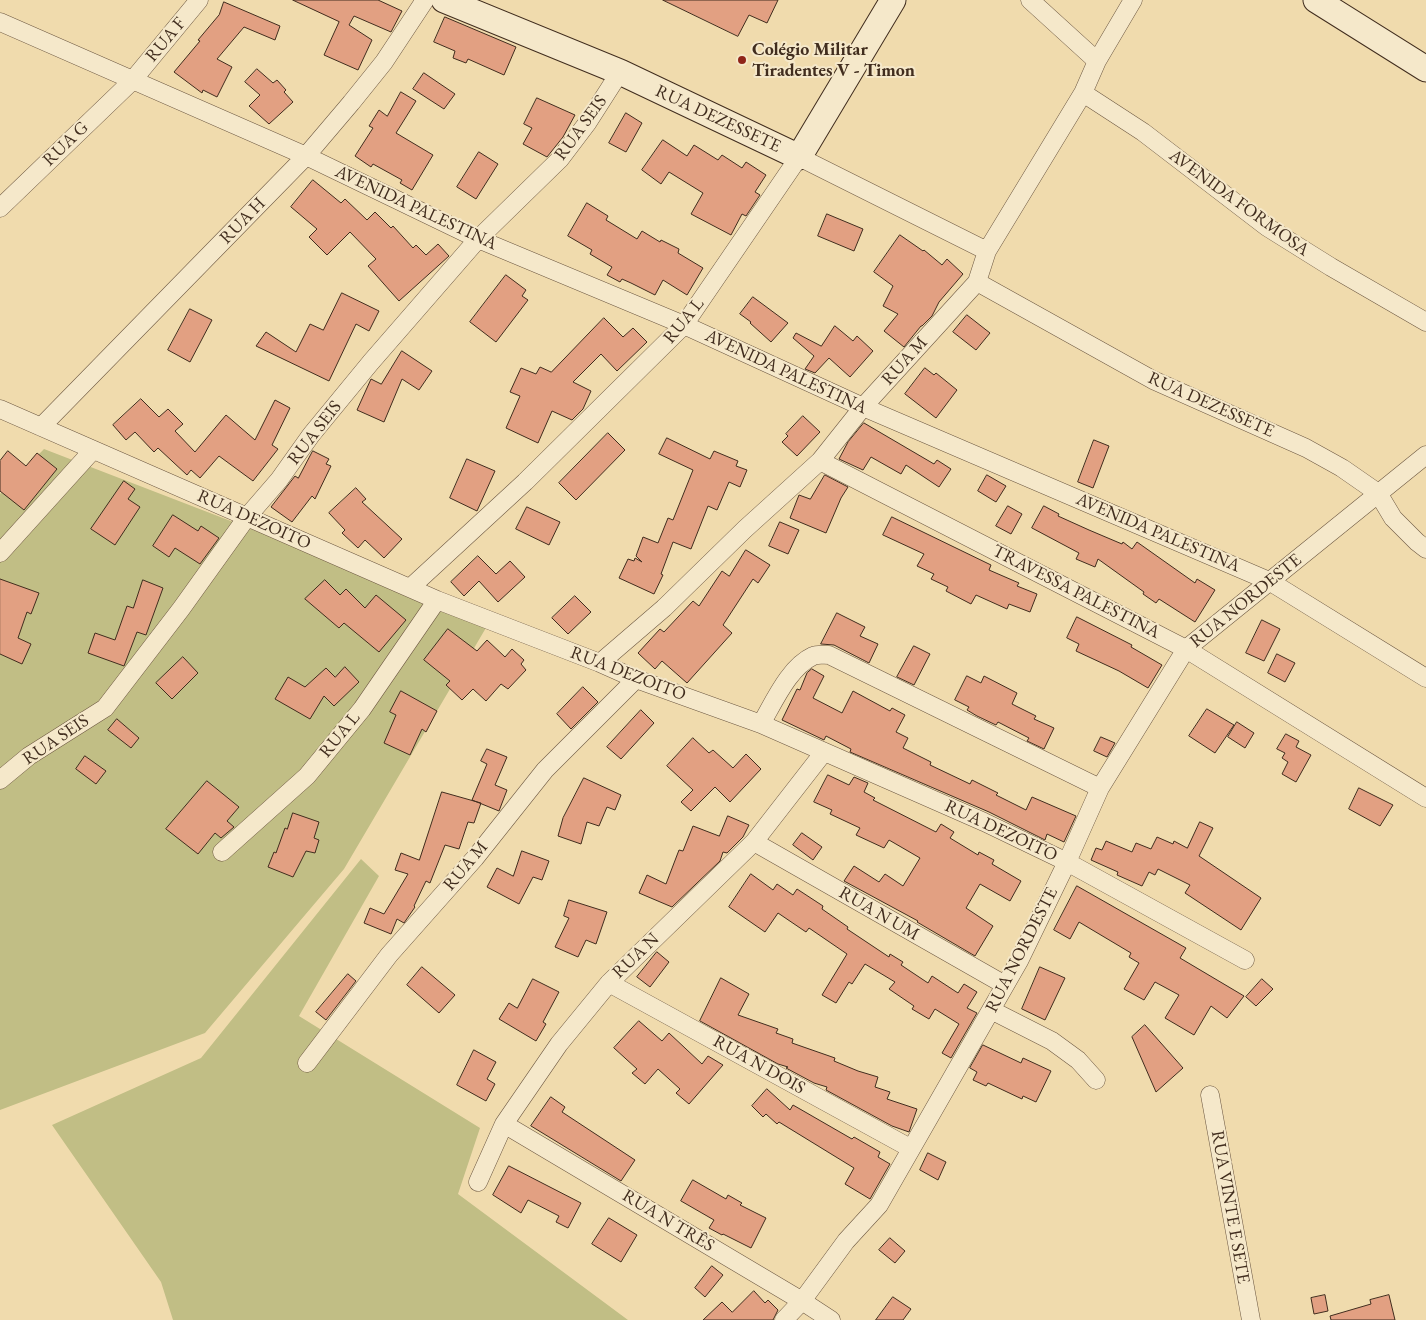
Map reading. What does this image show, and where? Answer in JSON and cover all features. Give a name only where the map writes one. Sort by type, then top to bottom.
[{"type":"street","name":"RUA F","points":[[132,81],[199,0]]},
{"type":"street","name":"RUA H","points":[[42,427],[306,156],[384,62],[425,0]]},
{"type":"street","name":"RUA DEZESSETE","points":[[444,0],[620,72],[800,157],[987,251]]},
{"type":"street","name":"RUA L","points":[[410,588],[525,482],[684,325],[800,157],[893,0]]},
{"type":"street","points":[[1030,0],[1097,62]]},
{"type":"street","name":"RUA M","points":[[600,663],[664,608],[745,529],[820,461],[864,407],[977,282],[987,251],[1083,93],[1097,62],[1133,0]]},
{"type":"street","points":[[1316,0],[1426,68]]},
{"type":"street","name":"AVENIDA PALESTINA","points":[[0,22],[306,156],[478,239],[684,325],[864,407],[1269,581],[1426,678]]},
{"type":"street","name":"RUA SEIS","points":[[0,780],[29,756],[105,708],[181,609],[247,517],[279,480],[311,435],[371,362],[478,239],[560,159],[588,122],[620,72]]},
{"type":"street","name":"RUA G","points":[[0,208],[132,81]]},
{"type":"street","name":"AVENIDA FORMOSA","points":[[1083,93],[1143,132],[1266,227],[1331,268],[1426,322]]},
{"type":"street","name":"RUA DEZESSETE","points":[[977,282],[1153,380],[1306,448],[1342,468],[1378,493],[1393,518],[1426,549]]},
{"type":"street","name":"RUA DEZOITO","points":[[0,409],[437,600],[600,663],[636,679],[761,724],[984,822],[1067,862],[1245,960]]},
{"type":"street","points":[[0,553],[93,450]]},
{"type":"street","name":"RUA NORDESTE","points":[[784,1320],[802,1301],[846,1241],[879,1205],[1005,985],[1067,862],[1100,788],[1186,649],[1426,455]]},
{"type":"street","name":"TRAVESSA PALESTINA","points":[[820,461],[1186,649],[1426,798]]},
{"type":"street","name":"RUA L","points":[[222,852],[307,776],[362,709],[437,600]]},
{"type":"street","points":[[761,724],[791,676],[802,663],[815,655],[828,655],[1100,788]]},
{"type":"street","name":"RUA M","points":[[307,1062],[389,955],[475,858],[545,770],[636,679]]},
{"type":"street","name":"RUA N","points":[[478,1182],[504,1124],[559,1044],[608,982],[754,842],[824,752]]},
{"type":"street","name":"RUA N UM","points":[[754,842],[1005,985]]},
{"type":"street","name":"RUA N DOIS","points":[[608,982],[910,1148]]},
{"type":"street","points":[[991,1010],[1052,1041],[1078,1060],[1096,1080]]},
{"type":"street","name":"RUA VINTE E SETE","points":[[1210,1094],[1251,1320]]},
{"type":"street","name":"RUA N TRÊS","points":[[504,1124],[831,1320]]},
{"type":"shaded area","points":[[44,449],[490,621],[344,869],[205,1033],[0,1110],[0,494]]},
{"type":"shaded area","points":[[361,859],[379,876],[299,1016],[480,1128],[458,1194],[628,1320],[173,1320],[161,1282],[52,1125],[201,1058]]},
{"type":"building","points":[[293,0],[378,0],[402,11],[391,32],[354,16],[349,25],[372,40],[358,70],[324,55],[339,22]]},
{"type":"building","points":[[663,0],[778,0],[767,23],[749,15],[738,36]]},
{"type":"building","points":[[224,2],[280,26],[275,40],[244,27],[217,59],[232,67],[217,97],[203,90],[202,93],[174,72],[219,15]]},
{"type":"building","points":[[445,17],[516,47],[504,75],[468,59],[466,63],[453,58],[455,51],[434,42]]},
{"type":"building","points":[[257,69],[273,83],[277,80],[293,102],[269,124],[249,106],[260,95],[245,82]]},
{"type":"building","points":[[424,73],[455,94],[444,109],[413,89]]},
{"type":"building","points":[[401,92],[416,101],[396,133],[433,155],[412,190],[400,183],[402,180],[373,164],[371,167],[355,156],[373,128],[369,126],[379,110],[387,116]]},
{"type":"building","points":[[537,98],[575,115],[563,137],[547,157],[523,144],[532,128],[524,124]]},
{"type":"building","points":[[626,113],[642,123],[626,152],[609,143]]},
{"type":"building","points":[[663,140],[687,156],[694,145],[718,160],[722,155],[742,168],[746,162],[766,175],[755,192],[760,195],[746,216],[742,214],[731,235],[691,214],[703,193],[669,172],[661,184],[642,170]]},
{"type":"building","points":[[479,152],[498,164],[476,199],[457,187]]},
{"type":"building","points":[[313,180],[341,203],[345,199],[367,220],[375,212],[391,228],[393,226],[413,248],[416,245],[426,255],[438,244],[449,256],[399,301],[368,266],[376,259],[350,232],[327,255],[309,237],[317,229],[291,207]]},
{"type":"building","points":[[587,203],[608,216],[606,220],[637,239],[642,231],[660,242],[661,240],[679,249],[678,253],[703,268],[687,295],[663,280],[655,295],[622,279],[620,282],[607,275],[612,267],[590,254],[592,250],[568,236]]},
{"type":"building","points":[[827,214],[863,229],[854,251],[818,236]]},
{"type":"building","points":[[900,235],[924,250],[942,265],[947,259],[963,274],[939,302],[932,316],[904,347],[884,331],[898,314],[883,306],[893,286],[874,272]]},
{"type":"building","points":[[506,275],[526,290],[522,296],[528,300],[496,342],[470,322]]},
{"type":"building","points":[[342,293],[379,311],[369,331],[356,324],[329,381],[256,346],[266,332],[296,352],[310,324],[323,330]]},
{"type":"building","points":[[753,297],[788,323],[771,342],[740,314]]},
{"type":"building","points":[[190,309],[212,320],[190,362],[168,350]]},
{"type":"building","points":[[967,315],[990,333],[976,350],[953,332]]},
{"type":"building","points":[[604,318],[623,337],[633,328],[647,342],[617,371],[601,354],[573,382],[591,391],[583,409],[572,420],[552,411],[538,443],[506,428],[520,396],[510,392],[521,368],[536,374],[540,367],[551,372]]},
{"type":"building","points":[[835,326],[853,341],[857,336],[873,351],[850,377],[829,358],[815,373],[805,369],[814,356],[793,338],[796,333],[821,346]]},
{"type":"building","points":[[402,351],[432,371],[419,390],[402,379],[384,422],[357,410],[371,379],[381,384]]},
{"type":"building","points":[[925,368],[934,375],[936,373],[957,390],[936,418],[905,394]]},
{"type":"building","points":[[141,399],[159,417],[168,409],[183,424],[175,431],[195,452],[226,415],[255,440],[275,400],[290,408],[272,445],[278,449],[253,481],[219,456],[200,478],[191,470],[187,475],[158,448],[154,452],[135,432],[126,440],[113,425]]},
{"type":"building","points":[[803,416],[820,432],[797,456],[782,442],[788,436],[786,434]]},
{"type":"building","points":[[864,423],[934,464],[937,460],[951,469],[939,487],[906,465],[901,474],[871,457],[863,470],[839,459],[848,442]]},
{"type":"building","points":[[608,433],[625,450],[576,500],[559,483]]},
{"type":"building","points":[[667,438],[710,459],[714,451],[738,461],[736,466],[747,470],[740,487],[729,482],[717,510],[708,506],[691,549],[673,542],[661,574],[663,575],[654,594],[619,578],[628,559],[634,561],[635,558],[642,562],[636,556],[643,537],[658,543],[668,518],[673,520],[693,470],[659,454]]},
{"type":"building","points":[[1094,440],[1109,446],[1093,488],[1078,482]]},
{"type":"building","points":[[8,451],[26,466],[37,453],[57,469],[24,510],[0,491],[0,461]]},
{"type":"building","points":[[313,451],[329,459],[326,464],[331,466],[315,499],[312,496],[292,522],[271,507],[295,476],[298,478]]},
{"type":"building","points":[[467,459],[495,471],[477,511],[450,498]]},
{"type":"building","points":[[825,475],[848,487],[841,498],[826,533],[790,518],[799,495],[810,499]]},
{"type":"building","points":[[987,475],[1006,486],[996,502],[978,491]]},
{"type":"building","points":[[124,481],[135,489],[128,499],[140,507],[115,545],[91,529]]},
{"type":"building","points":[[356,488],[366,499],[362,502],[402,539],[384,558],[365,540],[358,548],[342,533],[345,530],[329,513]]},
{"type":"building","points":[[1008,506],[1022,514],[1011,534],[996,526]]},
{"type":"building","points":[[1044,506],[1059,514],[1058,516],[1122,544],[1123,542],[1132,549],[1137,542],[1195,583],[1197,579],[1215,590],[1195,622],[1159,599],[1156,603],[1143,594],[1144,592],[1098,559],[1095,567],[1076,559],[1079,553],[1032,528]]},
{"type":"building","points":[[527,507],[560,522],[549,545],[516,529]]},
{"type":"building","points":[[173,515],[198,531],[201,526],[219,538],[200,564],[175,548],[169,557],[153,546]]},
{"type":"building","points":[[892,517],[991,565],[989,570],[1019,583],[1017,586],[1037,594],[1030,612],[1009,604],[1007,609],[976,595],[971,604],[946,591],[948,587],[931,579],[934,574],[917,566],[924,554],[883,535]]},
{"type":"building","points":[[780,522],[799,530],[788,554],[769,546]]},
{"type":"building","points":[[746,550],[770,565],[758,583],[753,579],[723,625],[732,633],[687,683],[662,661],[655,669],[638,653],[660,629],[664,632],[693,601],[699,606],[722,571],[729,576]]},
{"type":"building","points":[[478,556],[496,574],[510,561],[525,577],[498,602],[479,581],[464,596],[451,582]]},
{"type":"building","points":[[0,579],[39,593],[31,614],[27,612],[18,638],[31,644],[22,664],[0,654]]},
{"type":"building","points":[[143,580],[163,588],[146,635],[137,632],[124,666],[88,653],[95,633],[115,640],[127,606],[133,608]]},
{"type":"building","points":[[325,580],[340,595],[346,589],[365,608],[376,595],[406,620],[379,652],[344,623],[339,628],[305,599]]},
{"type":"building","points":[[575,596],[591,612],[568,634],[552,618]]},
{"type":"building","points":[[837,613],[865,627],[860,636],[878,644],[869,663],[834,645],[821,644]]},
{"type":"building","points":[[1077,617],[1132,645],[1131,647],[1162,665],[1148,688],[1119,671],[1076,651],[1079,644],[1067,638]]},
{"type":"building","points":[[1262,620],[1280,629],[1264,661],[1246,653]]},
{"type":"building","points":[[448,629],[477,651],[487,640],[505,657],[512,649],[524,660],[521,664],[526,670],[508,689],[501,684],[486,701],[473,689],[462,700],[446,685],[450,681],[424,660]]},
{"type":"building","points":[[914,646],[930,654],[914,685],[897,677]]},
{"type":"building","points":[[1277,654],[1295,663],[1285,682],[1268,673]]},
{"type":"building","points":[[183,657],[198,673],[172,699],[156,683]]},
{"type":"building","points":[[345,667],[359,682],[334,706],[324,696],[310,719],[275,699],[288,677],[305,687],[326,668],[335,677]]},
{"type":"building","points":[[812,669],[824,676],[813,698],[842,713],[853,691],[890,711],[892,708],[905,715],[896,732],[908,738],[903,748],[931,762],[930,765],[970,784],[972,780],[1026,810],[1032,797],[1076,816],[1064,842],[1047,834],[1045,840],[989,812],[850,752],[851,749],[826,736],[824,740],[782,720],[797,689],[800,690],[807,673]]},
{"type":"building","points":[[967,676],[981,683],[984,676],[1017,693],[1012,704],[1036,716],[1034,719],[1054,728],[1044,749],[1027,741],[1029,738],[998,722],[996,725],[977,716],[967,710],[969,707],[955,700]]},
{"type":"building","points":[[583,687],[598,702],[571,729],[557,714]]},
{"type":"building","points":[[401,691],[437,711],[426,732],[422,729],[410,755],[384,743],[396,715],[390,712]]},
{"type":"building","points":[[1207,709],[1234,725],[1215,753],[1189,736]]},
{"type":"building","points":[[641,710],[654,723],[621,759],[607,747]]},
{"type":"building","points":[[117,719],[139,738],[131,748],[108,730]]},
{"type":"building","points":[[1237,722],[1254,733],[1245,748],[1228,737]]},
{"type":"building","points":[[1286,734],[1299,741],[1296,747],[1311,755],[1296,782],[1282,774],[1288,762],[1282,758],[1285,753],[1277,749]]},
{"type":"building","points":[[1101,737],[1115,743],[1107,757],[1094,751]]},
{"type":"building","points":[[693,738],[709,753],[713,750],[733,768],[746,754],[761,769],[730,802],[715,787],[691,811],[681,802],[693,790],[667,766]]},
{"type":"building","points":[[487,749],[507,757],[495,785],[507,790],[499,811],[472,800],[487,764],[481,761]]},
{"type":"building","points":[[85,756],[106,771],[96,784],[76,769]]},
{"type":"building","points":[[828,775],[849,785],[854,777],[868,783],[864,792],[875,798],[873,800],[936,832],[941,824],[954,832],[950,838],[978,855],[979,852],[994,860],[992,864],[1021,881],[1010,901],[980,884],[966,908],[993,926],[975,956],[918,921],[844,881],[854,866],[879,882],[885,874],[903,886],[920,858],[889,840],[884,848],[856,835],[860,828],[830,814],[832,810],[814,802]]},
{"type":"building","points":[[584,778],[621,795],[615,810],[607,807],[599,826],[587,822],[581,844],[558,836],[563,818]]},
{"type":"building","points":[[207,781],[239,807],[227,821],[234,827],[221,838],[215,833],[198,854],[166,829]]},
{"type":"building","points":[[1359,788],[1393,805],[1380,826],[1349,809]]},
{"type":"building","points":[[442,792],[481,803],[474,823],[468,822],[459,849],[445,845],[430,883],[426,881],[415,907],[404,923],[397,919],[391,934],[364,923],[370,908],[384,914],[408,874],[395,870],[401,853],[419,860]]},
{"type":"building","points":[[293,813],[319,822],[314,838],[319,840],[315,853],[306,851],[293,877],[268,867]]},
{"type":"building","points":[[728,816],[749,825],[743,837],[727,853],[723,852],[720,861],[672,907],[639,893],[647,875],[666,884],[679,850],[683,851],[693,826],[719,836]]},
{"type":"building","points":[[1200,822],[1213,828],[1199,856],[1261,898],[1241,930],[1185,893],[1190,885],[1158,869],[1155,875],[1149,872],[1142,886],[1117,875],[1118,872],[1091,860],[1096,848],[1102,850],[1106,841],[1132,852],[1136,843],[1151,849],[1157,837],[1173,844],[1174,841],[1187,848]]},
{"type":"building","points":[[802,833],[822,847],[813,860],[793,845]]},
{"type":"building","points":[[522,851],[549,861],[542,880],[533,877],[519,904],[487,887],[497,868],[513,876]]},
{"type":"building","points":[[751,874],[773,890],[777,884],[793,895],[797,889],[823,906],[822,909],[848,927],[847,929],[889,957],[890,954],[903,962],[901,965],[928,983],[932,976],[958,993],[964,984],[977,992],[967,1008],[977,1013],[951,1058],[942,1053],[959,1024],[935,1009],[929,1019],[912,1009],[914,1006],[889,989],[895,982],[865,964],[852,984],[849,982],[836,1003],[822,995],[847,954],[809,928],[806,932],[778,913],[765,932],[729,907]]},
{"type":"building","points":[[1077,886],[1186,948],[1180,958],[1244,996],[1227,1018],[1211,1006],[1194,1035],[1165,1018],[1179,995],[1155,982],[1144,1000],[1124,989],[1139,963],[1129,957],[1131,953],[1079,922],[1070,939],[1054,930]]},
{"type":"building","points":[[569,900],[607,912],[596,944],[586,940],[578,957],[555,947],[569,918],[564,916]]},
{"type":"building","points":[[657,952],[669,962],[650,987],[637,977]]},
{"type":"building","points":[[422,967],[455,995],[439,1013],[407,985]]},
{"type":"building","points":[[1040,967],[1065,978],[1045,1020],[1022,1009]]},
{"type":"building","points":[[348,974],[356,981],[326,1020],[316,1012]]},
{"type":"building","points":[[721,978],[749,994],[738,1015],[778,1029],[776,1033],[793,1039],[792,1043],[835,1058],[834,1061],[878,1077],[875,1087],[890,1092],[887,1099],[917,1109],[909,1132],[892,1126],[826,1090],[827,1087],[814,1083],[786,1068],[788,1067],[778,1064],[700,1021]]},
{"type":"building","points":[[533,979],[559,992],[543,1022],[546,1024],[536,1041],[499,1019],[509,1003],[517,1008]]},
{"type":"building","points":[[1262,979],[1273,989],[1256,1006],[1246,997]]},
{"type":"building","points":[[639,1021],[662,1041],[669,1033],[702,1064],[708,1056],[723,1065],[689,1104],[676,1093],[680,1089],[658,1069],[645,1084],[632,1073],[637,1069],[614,1048]]},
{"type":"building","points":[[1145,1025],[1183,1068],[1156,1092],[1132,1037]]},
{"type":"building","points":[[983,1045],[1021,1063],[1023,1058],[1051,1071],[1036,1102],[1023,1096],[1022,1099],[988,1083],[986,1086],[973,1080],[977,1072],[970,1068]]},
{"type":"building","points":[[474,1050],[496,1062],[487,1079],[495,1084],[486,1101],[457,1085]]},
{"type":"building","points":[[767,1089],[790,1110],[793,1105],[852,1139],[854,1137],[880,1152],[878,1157],[890,1164],[870,1199],[845,1184],[854,1168],[779,1122],[777,1124],[766,1114],[763,1117],[752,1106]]},
{"type":"building","points":[[551,1097],[565,1107],[562,1112],[635,1160],[621,1181],[531,1126]]},
{"type":"building","points":[[928,1153],[946,1162],[938,1180],[920,1170]]},
{"type":"building","points":[[509,1166],[581,1203],[568,1228],[556,1222],[559,1216],[528,1200],[521,1213],[493,1195]]},
{"type":"building","points":[[693,1180],[726,1199],[728,1195],[742,1203],[740,1205],[766,1218],[751,1248],[709,1228],[714,1220],[681,1201]]},
{"type":"building","points":[[609,1218],[637,1235],[621,1262],[592,1244]]},
{"type":"building","points":[[890,1238],[905,1251],[895,1263],[879,1250]]},
{"type":"building","points":[[712,1266],[723,1275],[705,1297],[695,1288]]},
{"type":"building","points":[[754,1291],[765,1303],[768,1300],[778,1310],[773,1320],[703,1320],[722,1302],[732,1312]]},
{"type":"building","points":[[1325,1295],[1328,1311],[1314,1314],[1311,1298]]},
{"type":"building","points":[[1389,1295],[1395,1320],[1331,1320],[1330,1316],[1371,1304],[1370,1300]]},
{"type":"building","points":[[893,1297],[911,1309],[903,1320],[876,1320]]},
{"type":"place","name":"Colégio Militar Tiradentes V - Timon","points":[[742,60]]}]
